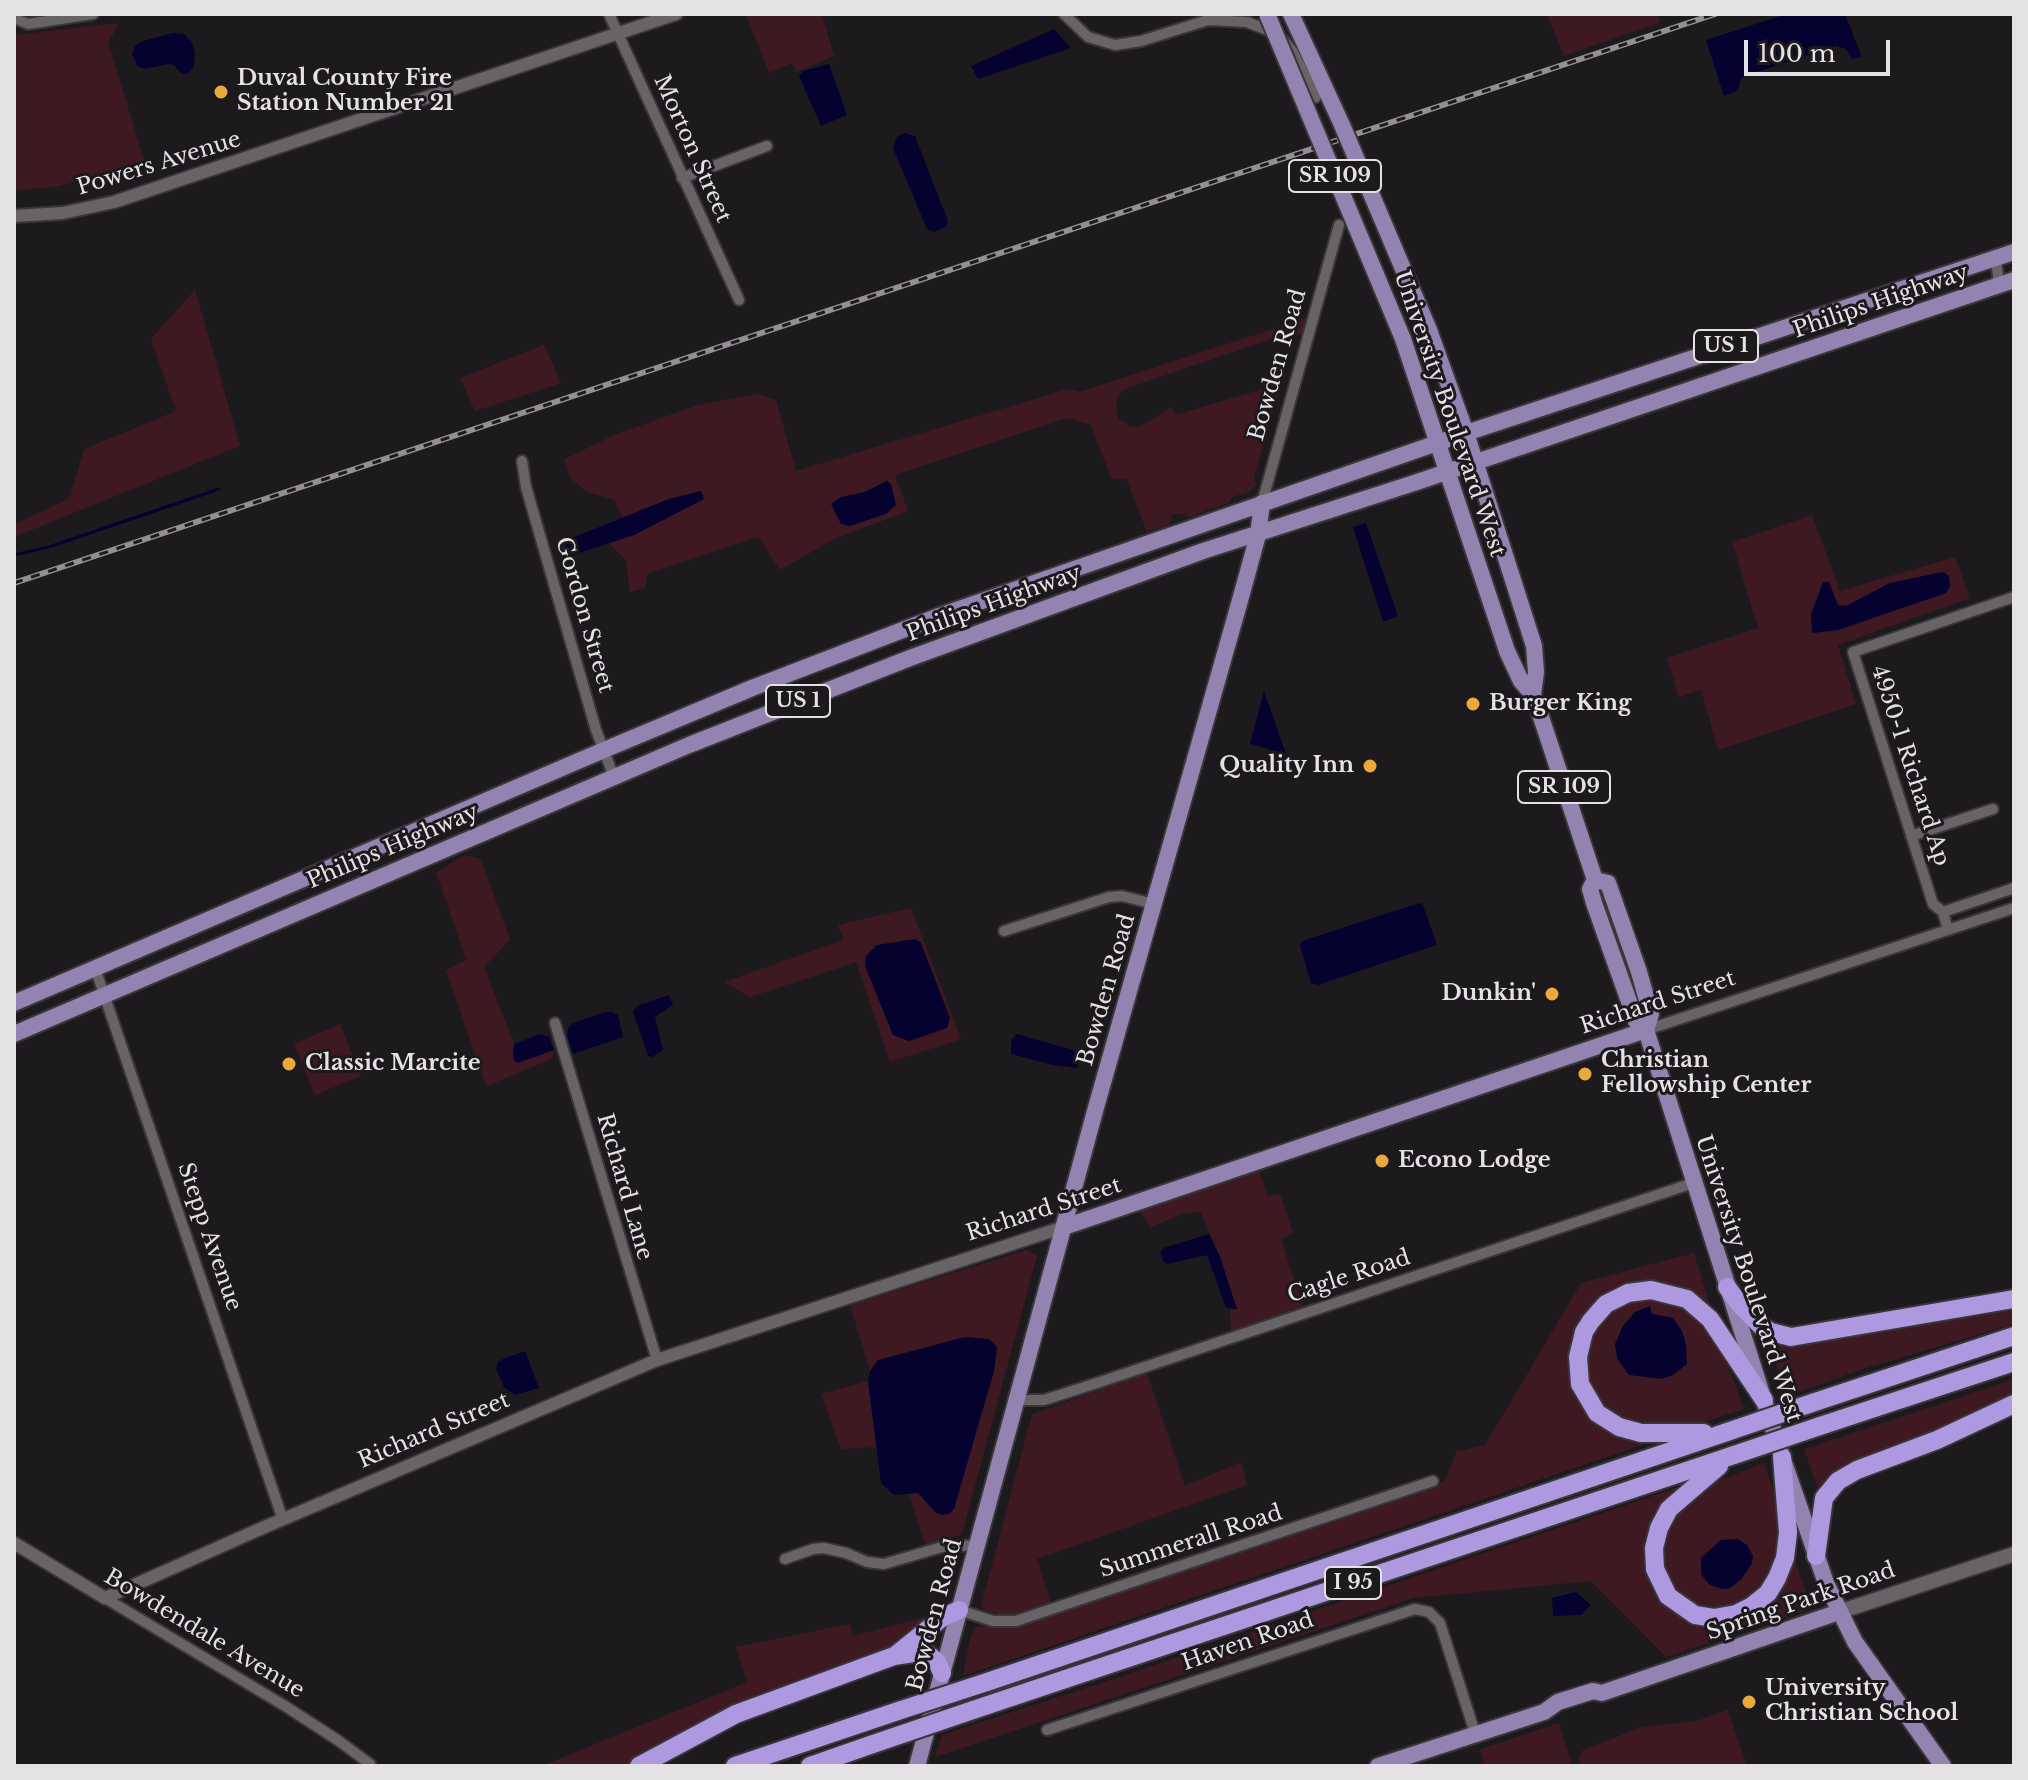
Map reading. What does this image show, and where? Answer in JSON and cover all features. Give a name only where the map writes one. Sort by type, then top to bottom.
[{"type":"highway","points":[[1727,1287],[1761,1326],[1791,1337],[2014,1299]]},
{"type":"highway","points":[[1727,1432],[1641,1433],[1619,1427],[1597,1413],[1580,1384],[1577,1366],[1584,1332],[1598,1311],[1616,1298],[1640,1291],[1664,1291],[1687,1299],[1710,1319],[1764,1400]]},
{"type":"highway","name":"I 95","points":[[735,1766],[2014,1336]]},
{"type":"highway","name":"I 95","points":[[810,1766],[2014,1362]]},
{"type":"highway","points":[[1816,1556],[1824,1498],[1838,1481],[1857,1470],[1937,1440],[2014,1404]]},
{"type":"highway","points":[[1734,1455],[1701,1479],[1669,1509],[1656,1538],[1655,1569],[1663,1588],[1681,1607],[1703,1617],[1726,1617],[1752,1606],[1768,1593],[1777,1578],[1785,1558],[1788,1533],[1782,1457]]},
{"type":"highway","points":[[894,1656],[943,1617],[959,1610]]},
{"type":"highway","points":[[639,1766],[736,1714],[894,1656],[920,1652],[929,1655],[942,1673]]},
{"type":"main road","name":"University Boulevard West","points":[[1267,14],[1403,339],[1507,651],[1521,681],[1533,695],[1595,880],[1590,889],[1594,903],[1636,1021],[1646,1030],[1816,1556],[1839,1612],[1890,1694],[1943,1766]]},
{"type":"main road","name":"University Boulevard West","points":[[1291,14],[1429,330],[1466,433],[1534,646],[1536,672],[1533,695]]},
{"type":"main road","name":"Philips Highway","points":[[14,1003],[604,750],[900,631],[1466,433],[2014,252]]},
{"type":"main road","name":"Philips Highway","points":[[14,1034],[614,777],[910,658],[1203,551],[2006,283]]},
{"type":"main road","name":"Bowden Road","points":[[917,1766],[1258,535],[1262,503]]},
{"type":"main road","points":[[900,631],[910,658]]},
{"type":"main road","points":[[388,842],[399,868]]},
{"type":"main road","points":[[335,865],[347,891]]},
{"type":"main road","points":[[142,948],[153,974]]},
{"type":"main road","name":"Richard Street","points":[[1064,1227],[1646,1030]]},
{"type":"main road","name":"Spring Park Road","points":[[1381,1765],[1544,1712],[1558,1702],[1593,1691],[1602,1693],[2014,1554]]},
{"type":"street","points":[[14,18],[28,24],[93,14]]},
{"type":"street","name":"Morton Street","points":[[609,14],[739,300]]},
{"type":"street","name":"Powers Avenue","points":[[14,216],[63,213],[114,202],[676,14]]},
{"type":"street","points":[[1064,14],[1088,37],[1115,45],[1141,41],[1208,20],[1247,22],[1283,40],[1293,52],[1316,97]]},
{"type":"street","points":[[682,178],[767,146]]},
{"type":"street","name":"Bowden Road","points":[[1262,503],[1339,225]]},
{"type":"street","points":[[1996,258],[2006,283]]},
{"type":"street","name":"Gordon Street","points":[[522,461],[526,487],[614,777]]},
{"type":"street","name":"4950-1 Richard Ap","points":[[1948,930],[1943,912],[1933,904],[1853,652],[2014,597]]},
{"type":"street","points":[[1911,836],[1993,809]]},
{"type":"street","points":[[1943,912],[2014,888]]},
{"type":"street","points":[[1004,931],[1109,897],[1122,896],[1154,904]]},
{"type":"street","name":"Richard Street","points":[[1646,1030],[2014,908]]},
{"type":"street","name":"Stepp Avenue","points":[[95,968],[283,1520]]},
{"type":"street","name":"Richard Lane","points":[[555,1023],[609,1211],[657,1360]]},
{"type":"street","name":"Cagle Road","points":[[1016,1400],[1035,1402],[1069,1392],[1693,1183]]},
{"type":"street","name":"Richard Street","points":[[105,1598],[657,1360],[1064,1227]]},
{"type":"street","name":"Summerall Road","points":[[959,1610],[993,1621],[1016,1621],[1433,1481]]},
{"type":"street","name":"Bowdendale Avenue","points":[[14,1543],[285,1706],[370,1764]]},
{"type":"street","points":[[785,1559],[824,1548],[867,1562],[884,1564],[942,1547],[977,1545]]},
{"type":"street","name":"Haven Road","points":[[1047,1730],[1415,1609],[1429,1612],[1440,1623],[1475,1733]]},
{"type":"shaded area","points":[[746,14],[822,14],[834,56],[796,72],[792,63],[769,73]]},
{"type":"shaded area","points":[[1547,14],[1657,14],[1661,22],[1564,56]]},
{"type":"shaded area","points":[[1787,14],[1845,14],[1862,57],[1852,59],[1846,49],[1836,46],[1742,77],[1737,91],[1724,96],[1706,40]]},
{"type":"shaded area","points":[[120,23],[108,42],[145,163],[56,187],[14,190],[14,35]]},
{"type":"shaded area","points":[[1054,29],[1071,48],[978,79],[971,66]]},
{"type":"shaded area","points":[[173,33],[184,34],[191,41],[195,52],[194,66],[189,73],[182,74],[169,64],[144,69],[137,66],[132,54],[135,46]]},
{"type":"shaded area","points":[[829,64],[847,115],[821,126],[799,76],[803,71]]},
{"type":"shaded area","points":[[904,133],[915,136],[948,221],[946,227],[934,232],[927,229],[893,148],[897,137]]},
{"type":"shaded area","points":[[195,290],[240,446],[14,537],[14,525],[70,498],[84,449],[176,411],[151,339]]},
{"type":"shaded area","points":[[1307,318],[1303,335],[1289,333],[1122,390],[1117,399],[1119,419],[1131,427],[1140,427],[1171,407],[1175,415],[1280,384],[1254,478],[1256,485],[1249,492],[1232,497],[1230,502],[1190,517],[1179,513],[1172,515],[1170,524],[1147,532],[1126,478],[1112,480],[1091,425],[1067,418],[895,475],[908,511],[834,539],[780,570],[758,537],[647,574],[645,588],[630,592],[626,560],[609,543],[634,535],[703,499],[701,491],[669,499],[622,518],[615,500],[587,492],[570,478],[565,459],[614,435],[698,405],[757,394],[776,400],[796,471],[1068,389],[1079,392]],"holes":[[[886,481],[886,514],[867,518],[841,497],[865,492]]]},
{"type":"shaded area","points":[[544,345],[561,383],[475,411],[460,378]]},
{"type":"shaded area","points":[[887,481],[891,484],[896,505],[886,514],[850,526],[841,524],[831,504],[841,497],[865,492]]},
{"type":"shaded area","points":[[701,491],[704,499],[634,535],[573,555],[567,556],[564,551],[567,540],[669,499]]},
{"type":"shaded area","points":[[1812,515],[1840,591],[1955,557],[1970,598],[1838,645],[1856,704],[1718,750],[1701,690],[1679,697],[1667,658],[1758,628],[1732,542]],"holes":[[[1943,572],[1949,576],[1950,585],[1945,593],[1838,630],[1813,633],[1838,605],[1846,606],[1890,583]]]},
{"type":"shaded area","points":[[1366,523],[1398,616],[1383,622],[1353,527]]},
{"type":"shaded area","points":[[1943,572],[1949,576],[1950,586],[1946,593],[1838,630],[1812,633],[1811,614],[1823,582],[1829,582],[1838,605],[1846,606],[1890,583]]},
{"type":"shaded area","points":[[1264,691],[1286,754],[1250,744]]},
{"type":"shaded area","points":[[465,855],[481,859],[510,940],[484,967],[514,1044],[512,1050],[517,1063],[554,1050],[552,1059],[486,1086],[446,970],[466,960],[436,872]]},
{"type":"shaded area","points":[[1419,903],[1423,905],[1437,945],[1318,985],[1311,983],[1300,946],[1302,941]]},
{"type":"shaded area","points":[[911,908],[961,1039],[890,1062],[856,962],[750,997],[724,982],[844,940],[838,925]]},
{"type":"shaded area","points":[[915,939],[921,943],[950,1018],[947,1028],[909,1041],[893,1035],[865,966],[866,956],[877,945]]},
{"type":"shaded area","points":[[669,995],[673,1005],[655,1017],[663,1050],[652,1057],[648,1056],[633,1012],[637,1006]]},
{"type":"shaded area","points":[[605,1012],[618,1015],[623,1037],[573,1054],[567,1035],[569,1027]]},
{"type":"shaded area","points":[[340,1024],[361,1076],[315,1095],[294,1044]]},
{"type":"shaded area","points":[[540,1034],[549,1037],[554,1050],[517,1063],[513,1059],[514,1044]]},
{"type":"shaded area","points":[[1017,1034],[1073,1050],[1080,1059],[1077,1068],[1011,1054],[1011,1040]]},
{"type":"shaded area","points":[[1258,1168],[1268,1196],[1280,1194],[1293,1233],[1281,1239],[1303,1307],[1231,1331],[1230,1310],[1236,1310],[1220,1257],[1201,1212],[1182,1214],[1151,1227],[1140,1212]]},
{"type":"shaded area","points":[[1209,1234],[1237,1309],[1226,1308],[1207,1255],[1167,1264],[1163,1261],[1160,1252],[1164,1248]]},
{"type":"shaded area","points":[[1027,1250],[1037,1256],[962,1534],[926,1547],[909,1494],[918,1493],[927,1502],[960,1493],[959,1487],[994,1371],[878,1360],[870,1371],[850,1305]]},
{"type":"shaded area","points":[[1694,1253],[1712,1312],[1667,1285],[1584,1318],[1572,1345],[1573,1379],[1583,1403],[1646,1438],[1648,1443],[963,1676],[974,1628],[1015,1625],[1446,1480],[1456,1452],[1485,1445],[1581,1283]]},
{"type":"shaded area","points":[[1668,1298],[1695,1314],[1721,1347],[1744,1409],[1689,1427],[1655,1429],[1609,1414],[1590,1391],[1584,1357],[1595,1324],[1625,1300]],"holes":[[[1650,1306],[1651,1314],[1673,1318],[1685,1339],[1685,1359],[1629,1375],[1617,1358]]]},
{"type":"shaded area","points":[[2014,1302],[2014,1324],[1863,1369],[1787,1396],[1767,1339]]},
{"type":"shaded area","points":[[1650,1306],[1652,1314],[1673,1318],[1682,1331],[1686,1346],[1687,1364],[1662,1379],[1629,1375],[1617,1358],[1615,1344],[1623,1326],[1635,1312]]},
{"type":"shaded area","points":[[965,1337],[989,1339],[997,1347],[994,1371],[954,1509],[942,1515],[936,1513],[918,1493],[894,1495],[881,1483],[868,1381],[870,1371],[878,1360]]},
{"type":"shaded area","points":[[525,1351],[539,1388],[515,1395],[504,1387],[496,1369],[498,1362]]},
{"type":"shaded area","points":[[1147,1373],[1185,1486],[1241,1462],[1247,1485],[1037,1559],[1051,1604],[1012,1617],[986,1611],[981,1606],[1032,1414]]},
{"type":"shaded area","points":[[2014,1379],[2014,1400],[1824,1489],[1817,1486],[1804,1449]]},
{"type":"shaded area","points":[[868,1381],[877,1447],[841,1449],[821,1394]]},
{"type":"shaded area","points":[[1764,1463],[1777,1501],[1780,1528],[1778,1557],[1767,1585],[1743,1606],[1708,1612],[1679,1598],[1666,1578],[1661,1553],[1671,1518],[1712,1483]],"holes":[[[1734,1539],[1752,1563],[1735,1585],[1714,1587],[1704,1579],[1701,1558],[1721,1540]]]},
{"type":"shaded area","points":[[1679,1487],[1681,1490],[1656,1520],[1662,1598],[1729,1622],[1791,1563],[1796,1563],[1809,1601],[1804,1611],[1666,1657],[1591,1581],[1413,1598],[935,1757],[942,1735]]},
{"type":"shaded area","points":[[1738,1539],[1747,1545],[1753,1556],[1752,1563],[1741,1580],[1728,1589],[1709,1584],[1701,1574],[1701,1558],[1721,1540]]},
{"type":"shaded area","points":[[1576,1592],[1591,1605],[1581,1615],[1553,1616],[1552,1598]]},
{"type":"shaded area","points":[[934,1615],[905,1642],[707,1722],[628,1766],[542,1766],[747,1682],[736,1647],[850,1624],[853,1636]]},
{"type":"shaded area","points":[[1728,1710],[1747,1766],[1581,1766],[1579,1759],[1582,1751],[1641,1727],[1696,1721]]},
{"type":"shaded area","points":[[1559,1723],[1572,1766],[1485,1766],[1480,1749]]},
{"type":"waterway","points":[[14,555],[49,547],[219,489]]},
{"type":"railway","points":[[14,583],[1715,14]]},
{"type":"place","name":"Duval County Fire Station Number 21","points":[[221,92]]},
{"type":"place","name":"Burger King","points":[[1473,704]]},
{"type":"place","name":"Quality Inn","points":[[1370,766]]},
{"type":"place","name":"Dunkin'","points":[[1552,994]]},
{"type":"place","name":"Classic Marcite","points":[[289,1064]]},
{"type":"place","name":"Christian Fellowship Center","points":[[1585,1074]]},
{"type":"place","name":"Econo Lodge","points":[[1382,1161]]},
{"type":"place","name":"University Christian School","points":[[1749,1702]]}]
